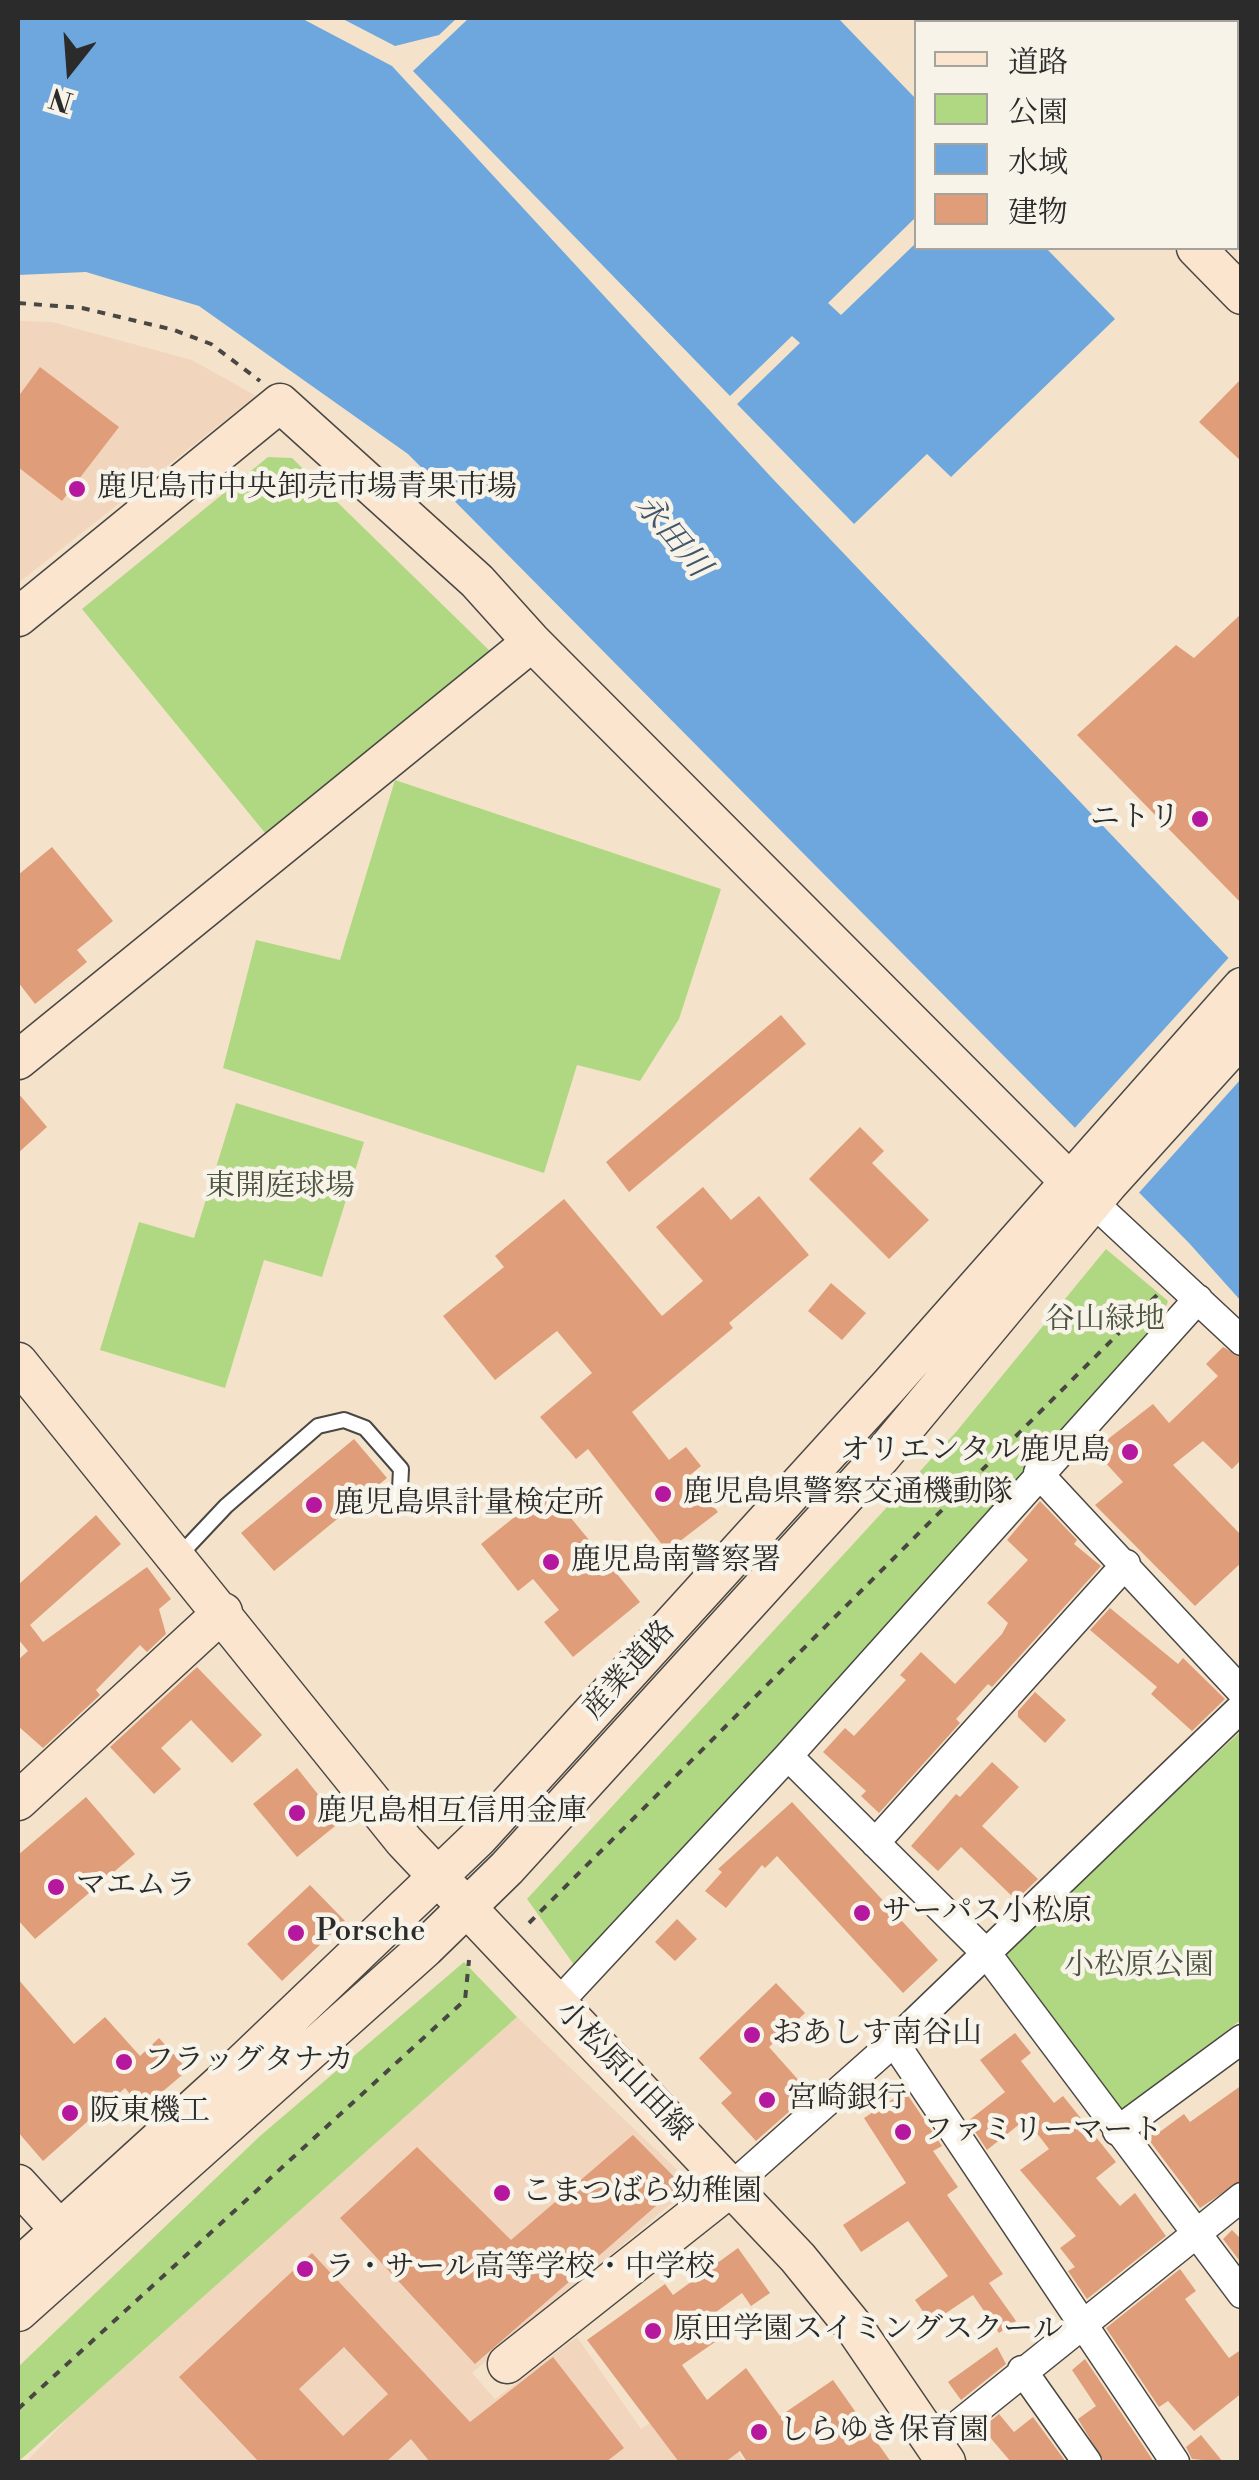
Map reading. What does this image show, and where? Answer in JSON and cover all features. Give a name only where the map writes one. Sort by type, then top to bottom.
[{"type":"street","points":[[1198,250],[1242,295]]},
{"type":"street","points":[[18,617],[280,403],[414,520],[532,642],[1090,1183],[1242,1341]]},
{"type":"street","points":[[18,1060],[532,642]]},
{"type":"street","name":"産業道路","points":[[18,2312],[468,1906],[698,1662],[880,1458],[1242,987]]},
{"type":"street","name":"産業道路","points":[[18,2268],[439,1877],[1090,1183],[1242,1036]]},
{"type":"street","points":[[558,2004],[788,1756],[1198,1299]]},
{"type":"street","name":"小松原山田線","points":[[18,1362],[224,1612],[404,1841],[732,2186],[854,2327],[940,2453]]},
{"type":"street","points":[[1038,1473],[1242,1692]]},
{"type":"street","points":[[876,1843],[1126,1564]]},
{"type":"street","points":[[18,1801],[224,1612]]},
{"type":"street","points":[[507,2364],[732,2186],[894,2042],[1242,1707]]},
{"type":"street","points":[[788,1756],[987,1954],[1242,2294]]},
{"type":"street","points":[[1118,2131],[1242,2039]]},
{"type":"street","points":[[894,2042],[1176,2462]]},
{"type":"street","points":[[18,2184],[60,2230]]},
{"type":"street","points":[[940,2453],[1022,2370],[1085,2325],[1242,2197]]},
{"type":"street","points":[[1022,2370],[1088,2462]]},
{"type":"lane","points":[[177,1558],[226,1506],[318,1426],[344,1420],[365,1428],[401,1470],[400,1489],[390,1507]]},
{"type":"path","points":[[18,302],[82,308],[174,330],[211,344],[259,380],[280,403]]},
{"type":"path","points":[[530,1923],[1161,1290]]},
{"type":"path","points":[[18,2410],[465,2000],[469,1960]]},
{"type":"shaded area","name":"鹿児島市中央卸売市場青果市場","points":[[18,321],[52,322],[192,360],[256,396],[18,583]]},
{"type":"shaded area","points":[[517,2017],[693,2185],[472,2373],[495,2399],[577,2337],[641,2429],[695,2394],[745,2462],[26,2462],[70,2416]]},
{"type":"green space","points":[[1012,18],[1241,18],[1241,249],[1239,20]]},
{"type":"green space","points":[[268,457],[292,458],[493,654],[270,839],[82,609]]},
{"type":"green space","points":[[395,780],[721,889],[679,1019],[640,1081],[577,1065],[544,1173],[223,1068],[256,940],[340,960]]},
{"type":"green space","name":"東開庭球場","points":[[236,1103],[364,1142],[322,1277],[264,1260],[225,1388],[100,1350],[139,1222],[194,1238]]},
{"type":"green space","name":"谷山緑地","points":[[1106,1249],[1168,1301],[1158,1328],[577,1969],[527,1899],[956,1432]]},
{"type":"green space","name":"小松原公園","points":[[1241,1731],[1241,2020],[1120,2112],[997,1959]]},
{"type":"green space","points":[[464,1962],[517,2017],[18,2462],[18,2367],[260,2136]]},
{"type":"water","name":"永田川","points":[[18,18],[301,18],[392,66],[772,478],[1241,971],[1241,1301],[1189,1243],[408,454],[199,306],[86,272],[18,275]]},
{"type":"water","points":[[341,18],[457,18],[439,35],[395,46]]},
{"type":"water","points":[[469,18],[838,18],[914,97],[914,219],[828,303],[841,315],[914,245],[914,250],[1048,250],[1115,319],[951,477],[927,454],[854,524],[737,404],[800,343],[792,336],[730,396],[413,71]]},
{"type":"pier","points":[[1232,954],[1242,964],[1241,1079],[1136,1196],[1072,1131]]},
{"type":"building","points":[[40,367],[119,427],[62,501],[18,467],[18,397]]},
{"type":"building","points":[[1242,378],[1242,462],[1199,422]]},
{"type":"building","name":"ニトリ","points":[[1242,613],[1242,904],[1077,735],[1176,645],[1194,658]]},
{"type":"building","points":[[52,847],[113,921],[77,950],[87,962],[35,1004],[18,982],[18,875]]},
{"type":"building","points":[[781,1015],[806,1044],[629,1192],[606,1162]]},
{"type":"building","points":[[18,1093],[47,1127],[18,1153]]},
{"type":"building","points":[[860,1127],[884,1151],[872,1163],[929,1220],[889,1259],[809,1179]]},
{"type":"building","points":[[703,1187],[731,1220],[759,1196],[809,1255],[729,1323],[733,1328],[632,1412],[669,1460],[686,1447],[701,1466],[689,1476],[718,1512],[667,1551],[588,1449],[576,1459],[540,1417],[592,1373],[557,1331],[495,1380],[443,1316],[504,1267],[495,1256],[564,1199],[662,1316],[703,1281],[656,1227]]},
{"type":"building","points":[[831,1283],[866,1313],[842,1340],[808,1311]]},
{"type":"building","points":[[1223,1347],[1242,1358],[1242,1459],[1232,1469],[1203,1441],[1173,1465],[1242,1536],[1242,1562],[1195,1606],[1095,1505],[1123,1482],[1094,1450],[1153,1404],[1169,1423],[1218,1376],[1206,1364]]},
{"type":"building","name":"鹿児島県計量検定所","points":[[354,1439],[387,1478],[274,1571],[241,1533]]},
{"type":"building","name":"鹿児島南警察署","points":[[548,1490],[640,1602],[573,1657],[544,1622],[559,1610],[533,1579],[518,1591],[481,1544]]},
{"type":"building","points":[[1040,1501],[1077,1540],[1074,1544],[1101,1566],[992,1687],[988,1684],[956,1719],[960,1723],[879,1813],[861,1796],[866,1791],[823,1752],[845,1728],[854,1736],[906,1680],[900,1675],[921,1652],[955,1684],[1002,1634],[1008,1623],[987,1603],[1028,1560],[1007,1540]]},
{"type":"building","points":[[96,1515],[121,1544],[30,1625],[43,1642],[147,1567],[171,1599],[159,1609],[166,1634],[147,1652],[140,1645],[96,1690],[100,1695],[43,1748],[18,1726],[18,1660],[28,1651],[18,1639],[18,1585]]},
{"type":"building","points":[[1110,1608],[1178,1664],[1183,1658],[1225,1699],[1192,1731],[1151,1694],[1157,1687],[1090,1630]]},
{"type":"building","points":[[197,1667],[262,1735],[232,1763],[191,1720],[161,1748],[181,1769],[154,1794],[110,1747]]},
{"type":"building","points":[[1035,1692],[1066,1720],[1045,1743],[1018,1717],[1018,1711]]},
{"type":"building","points":[[992,1762],[1019,1787],[982,1826],[1038,1879],[1016,1900],[961,1847],[938,1871],[911,1846],[956,1794],[960,1797]]},
{"type":"building","name":"鹿児島相互信用金庫","points":[[297,1768],[340,1822],[297,1857],[253,1804]]},
{"type":"building","name":"マエムラ","points":[[86,1797],[135,1854],[35,1939],[18,1920],[18,1855]]},
{"type":"building","name":"サーパス小松原","points":[[792,1802],[938,1960],[903,1993],[777,1856],[765,1868],[762,1865],[726,1908],[705,1891],[722,1872],[718,1869]]},
{"type":"building","name":"Porsche","points":[[310,1885],[345,1921],[282,1981],[247,1944]]},
{"type":"building","points":[[677,1919],[697,1939],[675,1961],[655,1942]]},
{"type":"building","points":[[18,1979],[74,2044],[105,2017],[140,2056],[159,2038],[188,2070],[142,2109],[125,2088],[43,2161],[18,2132]]},
{"type":"building","points":[[776,1983],[805,2013],[769,2047],[810,2093],[756,2141],[721,2103],[732,2093],[699,2058]]},
{"type":"building","points":[[1015,2033],[1031,2053],[1021,2061],[1054,2103],[1063,2096],[1116,2162],[1096,2178],[1120,2206],[1135,2193],[1166,2236],[1087,2299],[1068,2271],[1075,2267],[1060,2248],[1076,2236],[1020,2170],[1049,2149],[1026,2119],[987,2150],[968,2121],[1005,2092],[980,2060]]},
{"type":"building","points":[[1242,2085],[1242,2180],[1200,2208],[1146,2136],[1157,2126],[1161,2131],[1184,2114],[1190,2122]]},
{"type":"building","points":[[905,2091],[942,2146],[933,2151],[958,2187],[947,2195],[1003,2274],[989,2283],[1016,2321],[999,2333],[973,2295],[931,2323],[915,2300],[948,2276],[908,2221],[861,2252],[843,2225],[906,2183],[864,2118]]},
{"type":"building","points":[[633,2135],[681,2184],[475,2364],[340,2218],[417,2147],[511,2240]]},
{"type":"building","points":[[1232,2230],[1242,2240],[1242,2264],[1223,2239]]},
{"type":"building","points":[[738,2248],[770,2293],[751,2306],[742,2293],[701,2323],[715,2342],[682,2365],[707,2400],[746,2368],[780,2416],[833,2380],[891,2462],[747,2462],[740,2451],[725,2462],[679,2462],[587,2340],[665,2284],[673,2295]]},
{"type":"building","points":[[312,2253],[470,2422],[553,2357],[624,2448],[606,2462],[430,2462],[411,2439],[386,2462],[259,2462],[179,2377]],"holes":[[[344,2347],[388,2394],[343,2436],[299,2389]]]},
{"type":"building","points":[[1180,2269],[1196,2291],[1185,2299],[1229,2358],[1242,2349],[1242,2393],[1194,2431],[1168,2401],[1159,2407],[1106,2328]]},
{"type":"building","points":[[997,2347],[1006,2364],[961,2400],[948,2382]]},
{"type":"building","points":[[1085,2359],[1154,2462],[1104,2462],[1078,2419],[1096,2406],[1072,2370]]},
{"type":"building","points":[[999,2414],[1014,2432],[1033,2417],[1066,2462],[1011,2462],[982,2428]]},
{"type":"building","points":[[1201,2435],[1223,2462],[1192,2459],[1186,2447]]},
{"type":"place","name":"鹿児島市中央卸売市場青果市場","points":[[77,489]]},
{"type":"place","name":"ニトリ","points":[[1200,819]]},
{"type":"place","name":"オリエンタル鹿児島","points":[[1130,1452]]},
{"type":"place","name":"鹿児島県警察交通機動隊","points":[[663,1494]]},
{"type":"place","name":"鹿児島県計量検定所","points":[[314,1505]]},
{"type":"place","name":"鹿児島南警察署","points":[[551,1562]]},
{"type":"place","name":"鹿児島相互信用金庫","points":[[297,1813]]},
{"type":"place","name":"マエムラ","points":[[56,1887]]},
{"type":"place","name":"サーパス小松原","points":[[862,1913]]},
{"type":"place","name":"Porsche","points":[[296,1933]]},
{"type":"place","name":"おあしす南谷山","points":[[752,2035]]},
{"type":"place","name":"フラッグタナカ","points":[[124,2062]]},
{"type":"place","name":"宮崎銀行","points":[[767,2100]]},
{"type":"place","name":"阪東機工","points":[[70,2113]]},
{"type":"place","name":"ファミリーマート","points":[[903,2132]]},
{"type":"place","name":"こまつばら幼稚園","points":[[502,2193]]},
{"type":"place","name":"ラ・サール高等学校・中学校","points":[[305,2269]]},
{"type":"place","name":"原田学園スイミングスクール","points":[[653,2331]]},
{"type":"place","name":"しらゆき保育園","points":[[759,2432]]}]
